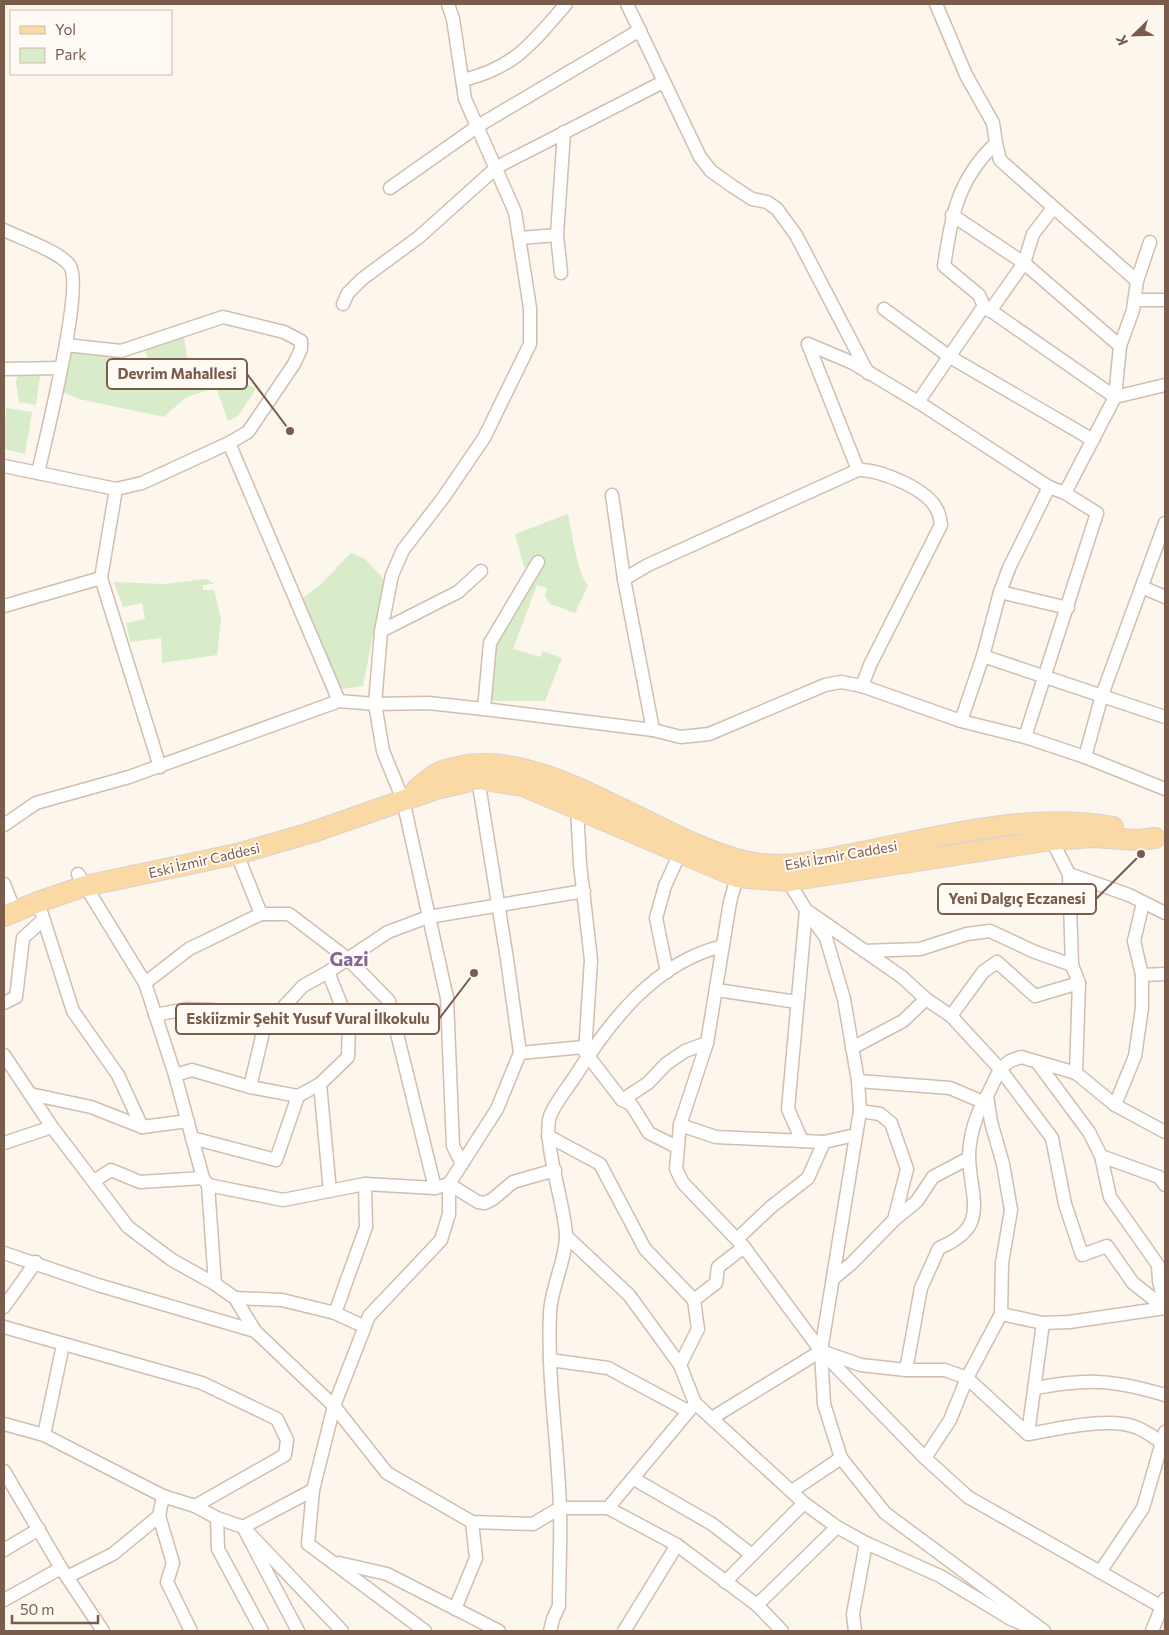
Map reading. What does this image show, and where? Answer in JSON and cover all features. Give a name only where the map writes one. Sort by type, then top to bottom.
[{"type":"main road","name":"Eski İzmir Caddesi","points":[[403,800],[440,771],[472,764],[505,764],[534,771],[579,790],[708,850],[744,862],[771,866],[805,864],[992,828],[1043,821],[1095,824],[1141,833],[1160,840]]},
{"type":"main road","name":"Eski İzmir Caddesi","points":[[7,903],[40,911],[82,880],[237,854],[313,832],[436,789],[478,779],[523,786],[737,877],[788,882],[1051,840],[1093,837],[1160,840]]},
{"type":"main road","points":[[7,903],[82,880]]},
{"type":"street","points":[[448,4],[465,99],[515,212],[530,308],[530,344],[484,438],[443,498],[403,550],[392,575],[381,631],[375,704],[383,751],[403,800],[446,998],[453,1146],[462,1164]]},
{"type":"street","points":[[463,80],[506,66],[530,46],[566,4]]},
{"type":"street","points":[[627,4],[700,157],[711,171],[752,199],[767,202],[777,209],[796,235],[868,373]]},
{"type":"street","points":[[936,4],[966,74],[993,122],[1000,160],[1137,281]]},
{"type":"street","points":[[390,188],[478,126],[640,30]]},
{"type":"street","points":[[343,304],[348,293],[362,279],[419,237],[496,167],[663,82]]},
{"type":"street","points":[[561,273],[556,235],[564,132]]},
{"type":"street","points":[[996,143],[974,166],[952,215],[944,266],[979,295],[987,309],[1115,396],[1165,385]]},
{"type":"street","points":[[918,402],[950,357],[1024,263],[1033,234],[1053,208]]},
{"type":"street","points":[[952,215],[1024,263],[1120,346]]},
{"type":"street","points":[[4,230],[64,259],[71,268],[74,281],[66,345],[38,473]]},
{"type":"street","points":[[520,238],[556,235]]},
{"type":"street","points":[[1065,493],[1115,396],[1120,346],[1135,300],[1137,281],[1150,242]]},
{"type":"street","points":[[1135,300],[1165,300]]},
{"type":"street","points":[[884,309],[950,357],[1093,440]]},
{"type":"street","points":[[4,466],[116,489],[142,483],[229,443],[248,432],[294,364],[301,349],[301,342],[284,332],[223,317],[121,351],[66,345]]},
{"type":"street","points":[[858,470],[808,344],[822,349],[868,373],[918,402],[1049,487],[1065,493],[1097,513],[1025,737]]},
{"type":"street","points":[[4,370],[61,368]]},
{"type":"street","points":[[229,443],[339,701]]},
{"type":"street","points":[[624,579],[648,565],[858,470],[871,469],[924,493],[937,510],[941,525],[870,665],[862,686]]},
{"type":"street","points":[[961,721],[983,656],[1000,592],[1009,568],[1049,487]]},
{"type":"street","points":[[116,489],[102,578],[160,767]]},
{"type":"street","points":[[612,495],[624,579],[653,730]]},
{"type":"street","points":[[1085,757],[1102,695],[1165,523]]},
{"type":"street","points":[[484,709],[490,642],[538,562]]},
{"type":"street","points":[[381,631],[458,592],[482,571]]},
{"type":"street","points":[[4,606],[102,578]]},
{"type":"street","points":[[1142,587],[1165,597]]},
{"type":"street","points":[[1000,592],[1068,608]]},
{"type":"street","points":[[983,656],[1102,695],[1148,713],[1165,717]]},
{"type":"street","points":[[4,824],[36,803],[160,767],[339,701],[375,704],[428,703],[653,730],[681,737],[709,734],[825,685],[842,682],[862,686],[961,721],[1025,737],[1085,757],[1165,790]]},
{"type":"street","points":[[425,1631],[308,1544],[313,1490],[334,1406],[364,1326],[375,1309],[441,1240],[449,1214],[448,1184],[497,1109],[520,1053],[499,905],[488,851],[478,779]]},
{"type":"street","points":[[577,808],[580,864],[591,960],[586,1052],[622,1100],[631,1104],[649,1133],[677,1147]]},
{"type":"street","points":[[1043,821],[1069,874],[1072,965],[1079,983],[1076,1073]]},
{"type":"street","points":[[668,972],[656,918],[665,886],[680,853]]},
{"type":"street","points":[[237,854],[261,914]]},
{"type":"street","points":[[1069,874],[1129,895],[1165,913]]},
{"type":"street","points":[[737,877],[730,902],[722,946],[717,990],[707,1044],[680,1125],[676,1169],[683,1184],[740,1243],[820,1351],[924,1458],[968,1498],[1100,1572],[1164,1603],[1152,1631]]},
{"type":"street","points":[[82,880],[145,983],[175,1075],[206,1181],[215,1284]]},
{"type":"street","points":[[788,882],[826,938],[844,999],[858,1082],[860,1110],[820,1351],[824,1404],[841,1458],[885,1513],[1044,1631]]},
{"type":"street","points":[[250,1087],[264,1028],[303,986],[328,972],[388,932],[428,917],[584,891]]},
{"type":"street","points":[[1115,1105],[1134,1056],[1142,1008],[1142,974],[1134,941],[1143,903]]},
{"type":"street","points":[[806,910],[902,977],[926,999],[951,1016],[1000,1069],[1052,1138],[1065,1204],[1082,1255],[1107,1246],[1133,1283],[1165,1308],[1069,1322],[1043,1323],[1001,1314]]},
{"type":"street","points":[[802,1141],[788,1109],[806,910]]},
{"type":"street","points":[[4,1003],[16,997],[23,938],[40,911]]},
{"type":"street","points":[[40,911],[73,1012],[118,1075],[142,1127]]},
{"type":"street","points":[[145,983],[190,949],[261,914],[289,914],[348,959],[388,1001],[435,1188]]},
{"type":"street","points":[[864,951],[920,949],[967,934],[990,931],[1035,952],[1072,965]]},
{"type":"street","points":[[550,1631],[552,1619],[559,1606],[560,1508],[550,1360],[550,1310],[566,1236],[556,1170],[548,1136],[550,1116],[586,1052],[619,1014],[668,972],[698,954],[722,946]]},
{"type":"street","points":[[951,1016],[983,972],[997,962],[1035,996],[1079,983]]},
{"type":"street","points":[[175,1075],[192,1070],[250,1087],[298,1096],[320,1084],[348,1057],[349,1024],[328,972]]},
{"type":"street","points":[[1142,974],[1165,974]]},
{"type":"street","points":[[717,990],[797,1002]]},
{"type":"street","points":[[852,1048],[903,1021],[926,999]]},
{"type":"street","points":[[154,1015],[187,1009],[214,1010],[264,1028]]},
{"type":"street","points":[[622,1100],[648,1084],[666,1064],[686,1051],[707,1044]]},
{"type":"street","points":[[520,1053],[586,1052]]},
{"type":"street","points":[[4,1055],[52,1127],[128,1227],[172,1260],[215,1284],[235,1298],[255,1331],[334,1406],[387,1473],[472,1522],[533,1524],[560,1508],[608,1508],[677,1545],[757,1605],[776,1629]]},
{"type":"street","points":[[906,1370],[921,1288],[939,1248],[957,1241],[971,1223],[976,1201],[969,1158],[971,1134],[1000,1069],[1010,1061],[1021,1057],[1076,1073],[1115,1105],[1165,1131]]},
{"type":"street","points":[[1037,1062],[1088,1132],[1101,1156],[1110,1197],[1158,1265],[1159,1281],[1165,1308]]},
{"type":"street","points":[[858,1082],[950,1088],[985,1099]]},
{"type":"street","points":[[320,1084],[330,1191]]},
{"type":"street","points":[[30,1094],[91,1106],[142,1127],[188,1121]]},
{"type":"street","points":[[192,1138],[276,1160],[298,1096]]},
{"type":"street","points":[[924,1458],[950,1420],[968,1378],[1001,1314],[1002,1263],[1011,1210],[1003,1164],[985,1099]]},
{"type":"street","points":[[860,1110],[880,1114],[891,1124],[907,1169],[894,1220]]},
{"type":"street","points":[[680,1125],[716,1136],[802,1141],[824,1142],[855,1135]]},
{"type":"street","points":[[4,1143],[52,1127]]},
{"type":"street","points":[[548,1136],[600,1164],[645,1249],[694,1300],[698,1329],[680,1365]]},
{"type":"street","points":[[694,1300],[716,1283],[718,1267],[740,1243],[808,1178],[824,1142]]},
{"type":"street","points":[[1101,1156],[1158,1177],[1165,1185]]},
{"type":"street","points":[[833,1279],[852,1263],[894,1220],[917,1201],[934,1177],[969,1158]]},
{"type":"street","points":[[94,1181],[111,1170],[140,1182],[206,1181],[283,1200],[365,1184],[435,1188],[448,1184],[478,1202],[485,1203],[493,1199],[513,1182],[556,1170]]},
{"type":"street","points":[[335,1313],[366,1227],[365,1184]]},
{"type":"street","points":[[566,1236],[629,1295],[680,1365],[692,1407]]},
{"type":"street","points":[[4,1253],[36,1262],[98,1285],[255,1331]]},
{"type":"street","points":[[4,1308],[36,1262]]},
{"type":"street","points":[[235,1298],[282,1300],[335,1313],[364,1326]]},
{"type":"street","points":[[1028,1434],[1036,1388],[1043,1323]]},
{"type":"street","points":[[4,1327],[202,1383],[277,1419],[288,1440],[285,1455],[195,1506]]},
{"type":"street","points":[[44,1435],[63,1345]]},
{"type":"street","points":[[712,1418],[820,1351],[861,1364],[906,1370],[945,1370],[968,1378],[1028,1434]]},
{"type":"street","points":[[550,1360],[608,1368],[712,1418],[804,1503],[837,1527],[866,1543],[940,1576],[1010,1619],[1040,1631]]},
{"type":"street","points":[[1036,1388],[1068,1382],[1094,1381],[1126,1384],[1165,1395]]},
{"type":"street","points":[[608,1508],[692,1407]]},
{"type":"street","points":[[4,1424],[44,1435],[163,1496],[195,1506],[216,1518],[243,1527],[342,1631]]},
{"type":"street","points":[[1028,1434],[1077,1426],[1117,1424],[1138,1428],[1165,1440],[1143,1508],[1100,1572]]},
{"type":"street","points":[[792,1491],[841,1458]]},
{"type":"street","points":[[4,1471],[64,1572],[103,1631]]},
{"type":"street","points":[[634,1479],[712,1524],[752,1555]]},
{"type":"street","points":[[243,1527],[313,1490]]},
{"type":"street","points":[[163,1496],[159,1516],[173,1563],[167,1582],[191,1631]]},
{"type":"street","points":[[725,1582],[804,1503]]},
{"type":"street","points":[[4,1600],[64,1572],[113,1554],[159,1516]]},
{"type":"street","points":[[216,1518],[218,1549],[262,1631]]},
{"type":"street","points":[[455,1609],[476,1558],[472,1522]]},
{"type":"street","points":[[243,1527],[298,1631]]},
{"type":"street","points":[[757,1605],[837,1527]]},
{"type":"street","points":[[4,1550],[40,1529]]},
{"type":"street","points":[[855,1631],[853,1614],[866,1543]]},
{"type":"street","points":[[624,1631],[677,1545]]},
{"type":"street","points":[[334,1562],[387,1574],[455,1609],[477,1627],[499,1631]]},
{"type":"green space","points":[[183,331],[187,356],[194,374],[217,365],[256,389],[238,416],[228,421],[216,387],[185,398],[164,417],[79,399],[60,391],[66,345],[121,351],[113,366],[117,389],[142,383],[144,389],[165,382],[160,364],[152,366],[142,344]]},
{"type":"green space","points":[[19,369],[41,369],[36,405],[19,402],[16,383]]},
{"type":"green space","points":[[6,408],[32,412],[25,454],[4,449]]},
{"type":"green space","points":[[568,514],[578,562],[588,586],[575,613],[550,604],[545,596],[547,588],[537,585],[513,649],[540,657],[543,651],[562,658],[545,701],[485,701],[490,643],[537,563],[524,567],[515,534]]},
{"type":"green space","points":[[351,553],[365,559],[384,579],[363,686],[334,690],[297,602],[320,585]]},
{"type":"green space","points":[[207,579],[214,584],[203,585],[203,590],[214,590],[221,619],[217,655],[162,663],[161,638],[130,642],[126,623],[145,619],[142,603],[123,607],[114,582],[163,584]]},
{"type":"place","name":"Devrim Mahallesi","points":[[290,431]]},
{"type":"place","name":"Yeni Dalgıç Eczanesi","points":[[1141,854]]},
{"type":"place","name":"Eskiizmir Şehit Yusuf Vural İlkokulu","points":[[474,973]]},
{"type":"district","name":"Gazi","points":[[349,958]]}]
